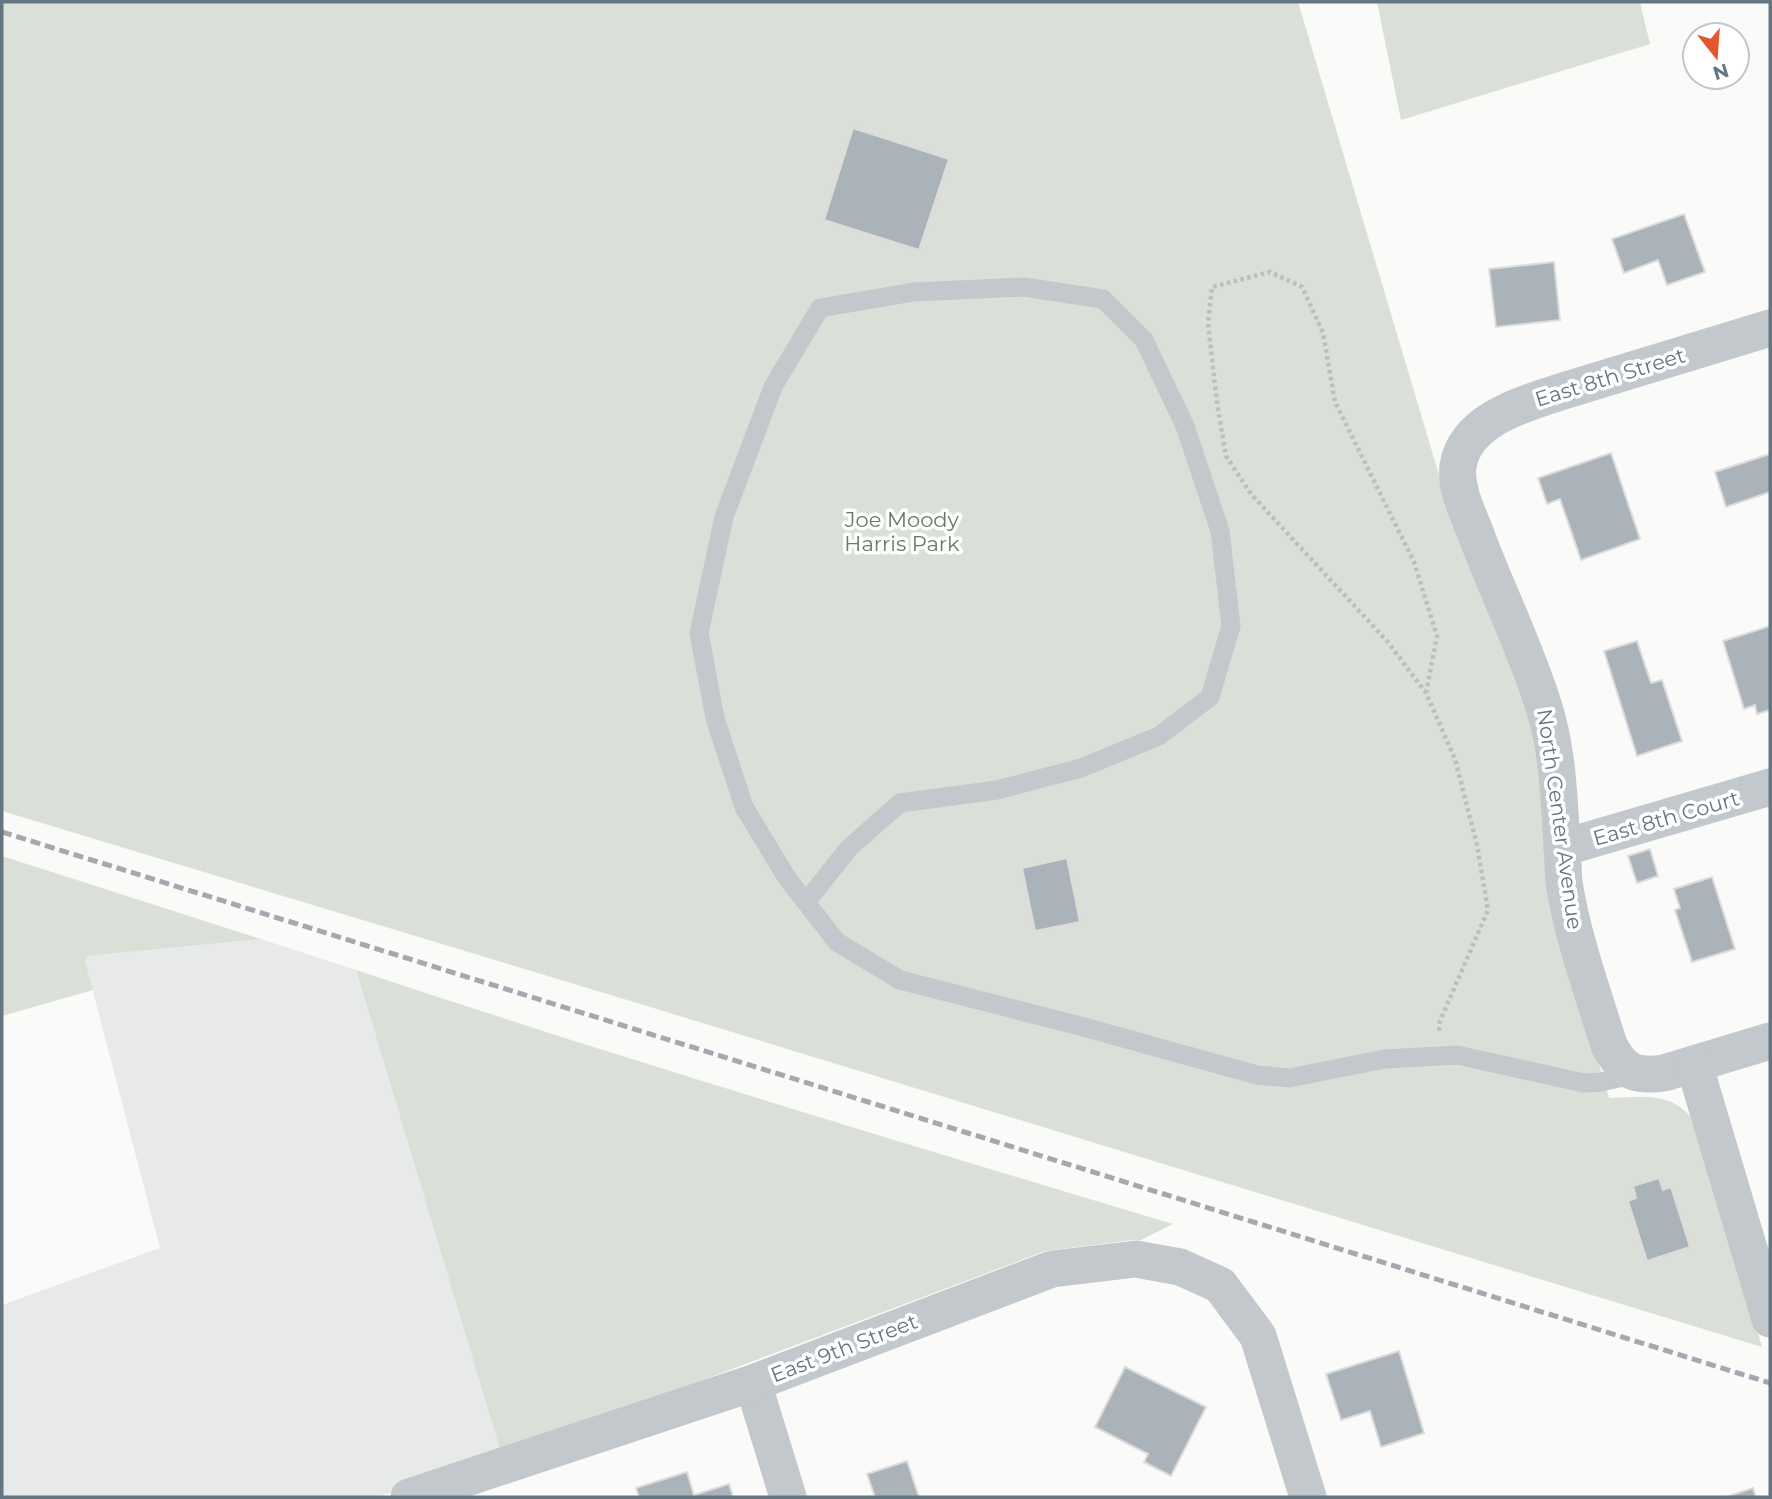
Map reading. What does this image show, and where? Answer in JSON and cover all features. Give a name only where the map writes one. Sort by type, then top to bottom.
[{"type":"street","name":"East 8th Street","points":[[1464,450],[1488,422],[1526,403],[1770,328]]},
{"type":"street","name":"North Center Avenue","points":[[1464,450],[1458,465],[1458,484],[1549,723],[1555,761],[1564,880],[1572,919],[1609,1045],[1621,1062],[1638,1074]]},
{"type":"street","name":"East 8th Court","points":[[1562,848],[1770,787]]},
{"type":"street","points":[[1638,1074],[1664,1073],[1770,1041]]},
{"type":"street","points":[[1694,1064],[1770,1319]]},
{"type":"street","name":"East 9th Street","points":[[409,1497],[753,1383],[1052,1269],[1136,1259],[1180,1267],[1220,1284],[1258,1336],[1308,1497]]},
{"type":"street","points":[[753,1383],[788,1497]]},
{"type":"lane","points":[[806,902],[849,848],[900,803],[997,790],[1081,768],[1159,736],[1210,697],[1231,626],[1220,531],[1185,426],[1144,340],[1103,299],[1024,287],[914,292],[820,308],[773,387],[724,517],[699,633],[715,718],[744,807],[787,878],[837,942],[900,980],[1257,1075],[1289,1079],[1385,1059],[1457,1055],[1584,1083],[1638,1074]]},
{"type":"path","points":[[1426,693],[1437,636],[1414,562],[1335,402],[1323,333],[1302,287],[1270,272],[1212,287],[1208,323],[1226,456],[1251,494],[1387,641],[1426,693],[1455,759],[1477,845],[1488,910],[1440,1021],[1434,1056]]},
{"type":"shaded area","points":[[261,939],[356,970],[502,1456],[377,1497],[2,1497],[2,1305],[160,1248],[85,961],[88,956]]},
{"type":"green space","name":"Joe Moody Harris Park","points":[[2,2],[1298,2],[1442,485],[1529,709],[1576,985],[1609,1098],[1663,1099],[1673,1102],[1690,1116],[1728,1229],[1762,1347],[2,811]]},
{"type":"green space","points":[[1377,2],[1640,2],[1650,44],[1401,120]]},
{"type":"green space","points":[[2,856],[261,939],[88,956],[85,961],[93,990],[2,1016]]},
{"type":"green space","points":[[356,970],[662,1068],[1173,1224],[1141,1240],[1045,1251],[502,1456]]},
{"type":"building","points":[[853,128],[949,159],[919,250],[824,220]]},
{"type":"building","points":[[1684,214],[1705,272],[1667,285],[1658,260],[1624,273],[1612,239]]},
{"type":"building","points":[[1554,262],[1560,320],[1496,327],[1489,269]]},
{"type":"building","points":[[1611,453],[1640,539],[1581,560],[1560,499],[1547,504],[1538,478]]},
{"type":"building","points":[[1770,454],[1770,492],[1726,507],[1715,472]]},
{"type":"building","points":[[1770,626],[1770,710],[1757,714],[1755,705],[1744,709],[1723,641]]},
{"type":"building","points":[[1637,641],[1651,683],[1662,680],[1682,741],[1637,756],[1604,651]]},
{"type":"building","points":[[1650,849],[1658,876],[1637,883],[1628,856]]},
{"type":"building","points":[[1067,858],[1080,922],[1035,931],[1022,868]]},
{"type":"building","points":[[1712,877],[1735,949],[1692,962],[1675,910],[1680,908],[1674,889]]},
{"type":"building","points":[[1659,1178],[1663,1190],[1671,1187],[1690,1247],[1647,1261],[1628,1201],[1636,1198],[1633,1186]]},
{"type":"building","points":[[1399,1351],[1424,1433],[1381,1447],[1370,1411],[1341,1420],[1326,1374]]},
{"type":"building","points":[[1125,1367],[1206,1407],[1171,1476],[1144,1462],[1148,1454],[1095,1427]]},
{"type":"building","points":[[907,1461],[919,1497],[875,1497],[867,1474]]},
{"type":"building","points":[[687,1472],[694,1495],[729,1484],[733,1497],[639,1497],[636,1488]]},
{"type":"building","points":[[1753,1488],[1756,1497],[1726,1497]]},
{"type":"railway","points":[[2,832],[1770,1383]]}]
